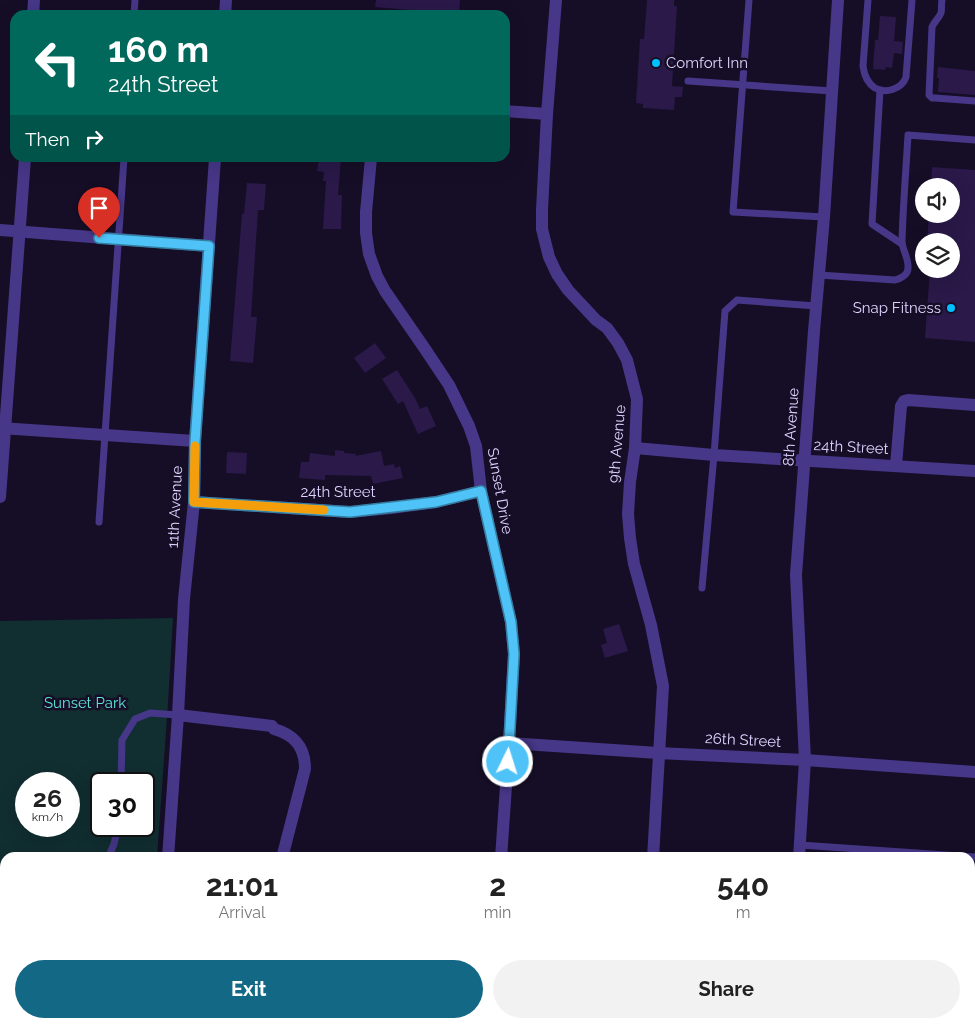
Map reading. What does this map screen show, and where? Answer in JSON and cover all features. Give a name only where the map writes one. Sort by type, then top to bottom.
[{"type":"street","name":"9th Avenue","points":[[556,0],[547,114],[542,229],[546,248],[557,274],[568,290],[596,320],[607,328],[618,343],[627,360],[637,399],[635,448],[628,514],[634,564],[651,625],[663,686],[653,852]]},
{"type":"street","name":"8th Avenue","points":[[800,851],[805,760],[796,575],[824,217],[838,0]]},
{"type":"street","points":[[510,111],[547,114]]},
{"type":"street","points":[[0,497],[2,428],[20,232],[24,162]]},
{"type":"street","name":"11th Avenue","points":[[168,852],[184,600],[194,502],[195,442],[215,162]]},
{"type":"street","name":"Sunset Drive","points":[[371,162],[366,212],[369,254],[385,292],[449,385],[469,426],[476,446],[481,491],[511,622],[514,654],[510,743],[501,852]]},
{"type":"street","points":[[0,230],[209,246]]},
{"type":"street","points":[[896,465],[901,406],[904,401],[975,405]]},
{"type":"street","points":[[2,428],[195,442]]},
{"type":"street","name":"24th Street","points":[[635,448],[714,455],[975,471]]},
{"type":"street","name":"24th Street","points":[[194,502],[350,512],[436,502],[481,491]]},
{"type":"street","points":[[178,715],[272,726],[274,729],[283,731],[298,742],[305,760],[305,769],[284,852]]},
{"type":"street","name":"26th Street","points":[[510,743],[975,772]]},
{"type":"lane","points":[[749,0],[733,212],[824,217]]},
{"type":"lane","points":[[868,0],[864,71],[872,86],[880,90],[896,89],[904,82],[906,77],[912,0]]},
{"type":"lane","points":[[942,0],[941,13],[932,27],[928,92],[930,96],[935,98],[975,101]]},
{"type":"lane","points":[[688,81],[832,91]]},
{"type":"lane","points":[[880,90],[872,224],[902,244]]},
{"type":"lane","points":[[819,275],[895,280],[901,279],[906,275],[908,262],[902,244],[908,135],[975,140]]},
{"type":"lane","points":[[100,522],[124,162]]},
{"type":"lane","points":[[702,588],[725,311],[736,300],[816,306]]},
{"type":"lane","points":[[121,772],[122,740],[135,719],[150,713],[178,715]]},
{"type":"lane","points":[[111,852],[116,837]]},
{"type":"lane","points":[[800,851],[829,852]]},
{"type":"green space","name":"Sunset Park","points":[[173,618],[157,852],[0,852],[0,621]]},
{"type":"building","points":[[376,0],[460,0],[459,10],[411,10],[375,7]]},
{"type":"building","name":"Comfort Inn","points":[[647,0],[674,0],[674,6],[677,6],[672,86],[683,87],[682,97],[675,97],[674,110],[643,108],[643,104],[636,103],[640,39],[644,39]]},
{"type":"building","points":[[880,16],[896,17],[894,41],[903,42],[902,54],[894,53],[892,68],[886,67],[885,70],[873,69],[875,40],[878,40]]},
{"type":"building","points":[[938,67],[975,71],[975,95],[938,92]]},
{"type":"building","points":[[318,162],[341,162],[338,195],[342,195],[341,229],[323,229],[326,181],[323,181],[324,172],[317,171]]},
{"type":"building","points":[[932,167],[975,170],[975,342],[925,338],[929,278],[960,278],[960,233],[928,233],[928,223],[960,223],[960,178],[931,178]]},
{"type":"building","points":[[247,183],[266,184],[264,210],[258,210],[251,317],[257,317],[253,363],[230,361],[242,214],[244,214]]},
{"type":"building","points":[[375,343],[386,358],[365,373],[354,358]]},
{"type":"building","points":[[397,370],[420,409],[427,406],[436,426],[418,434],[403,401],[398,404],[382,379]]},
{"type":"building","points":[[335,450],[356,454],[355,456],[381,451],[384,466],[394,464],[395,468],[400,466],[403,478],[373,484],[371,476],[325,475],[325,480],[299,478],[301,462],[309,462],[310,453],[335,456]]},
{"type":"building","points":[[227,452],[247,453],[246,474],[226,473]]},
{"type":"building","points":[[619,624],[628,651],[605,658],[601,645],[607,643],[603,629]]},
{"type":"slow traffic","points":[[195,446],[194,502],[324,510]]},
{"type":"place","name":"Comfort Inn","points":[[656,63]]},
{"type":"place","name":"Snap Fitness","points":[[951,308]]},
{"type":"route","points":[[99,238],[209,246],[195,442],[194,502],[350,512],[436,502],[481,491],[511,622],[514,654],[508,762]]}]
